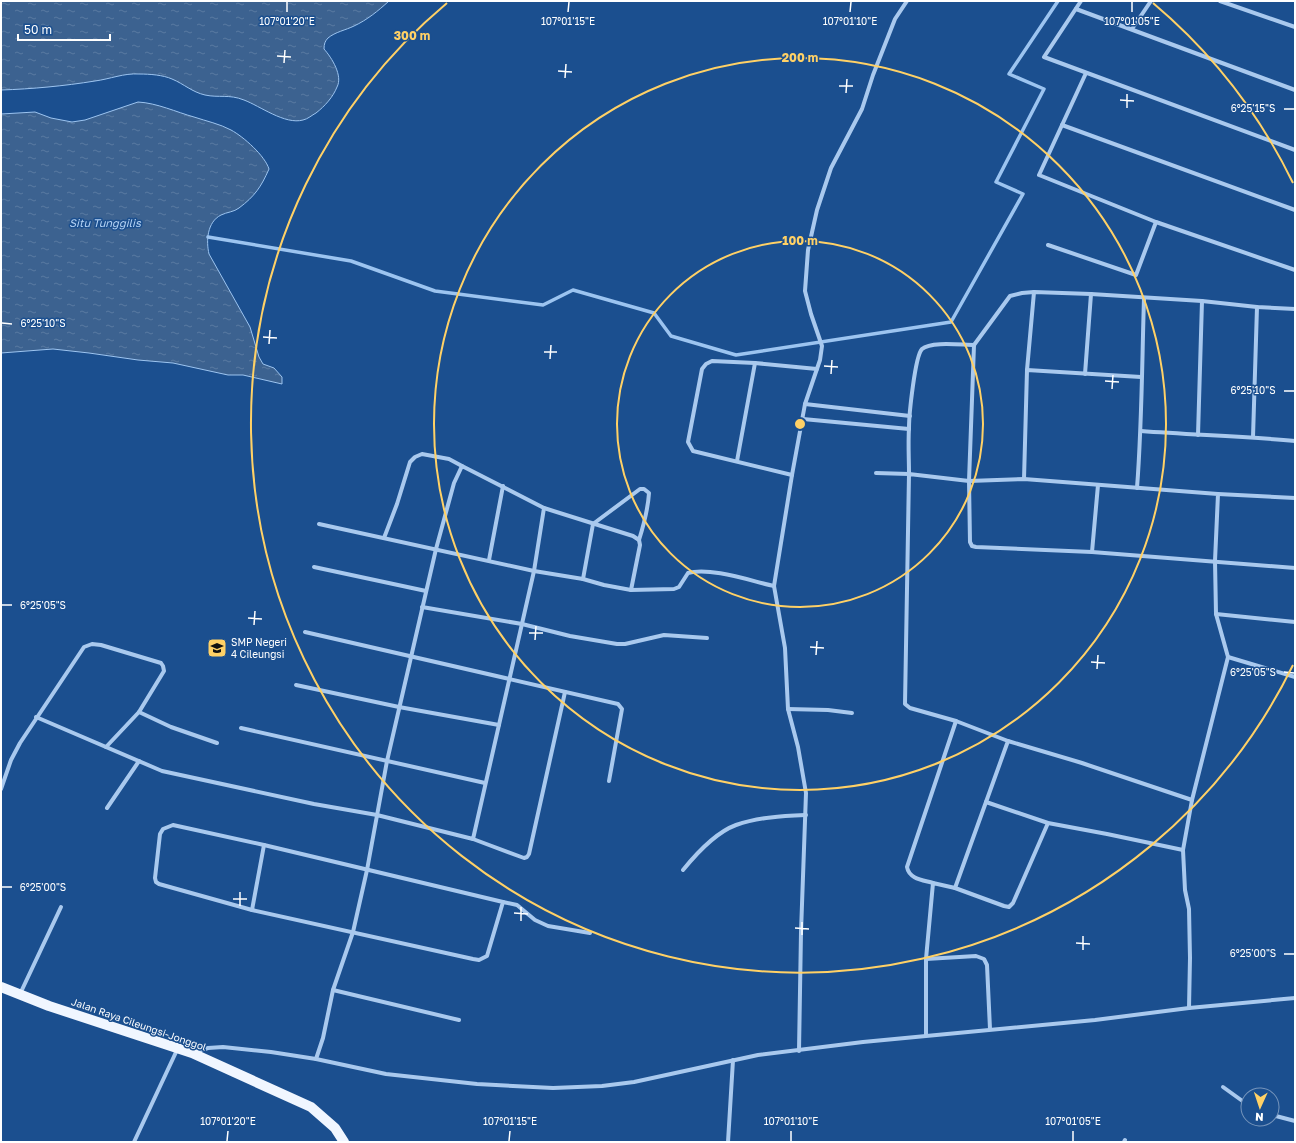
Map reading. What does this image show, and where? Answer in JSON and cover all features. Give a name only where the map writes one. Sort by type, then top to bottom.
[{"type":"main road","name":"Jalan Raya Cileungsi-Jonggol","points":[[1,987],[49,1006],[178,1050],[192,1053],[311,1107],[335,1128],[344,1142]]},
{"type":"street","points":[[799,1051],[801,932],[806,793],[798,747],[788,708],[784,648],[774,586],[805,404],[817,369],[822,346],[805,290],[808,250],[817,210],[831,168],[862,109],[873,75],[895,19],[907,1]]},
{"type":"street","points":[[1081,1],[1044,58],[1295,150]]},
{"type":"street","points":[[1132,29],[1151,1]]},
{"type":"street","points":[[1220,1],[1295,27]]},
{"type":"street","points":[[1076,9],[1295,90]]},
{"type":"street","points":[[1086,73],[1039,175],[1156,222],[1295,270]]},
{"type":"street","points":[[1062,125],[1295,210]]},
{"type":"street","points":[[1048,245],[1136,275],[1156,222]]},
{"type":"street","points":[[1295,309],[1091,294],[1022,292],[1010,296],[974,345],[969,481],[970,542],[972,546],[1092,552],[1295,568]]},
{"type":"street","points":[[1024,479],[1027,370],[1034,292]]},
{"type":"street","points":[[1085,374],[1091,294]]},
{"type":"street","points":[[1137,488],[1141,431],[1144,298]]},
{"type":"street","points":[[1198,435],[1202,301]]},
{"type":"street","points":[[1253,437],[1257,307]]},
{"type":"street","points":[[974,345],[931,345],[922,349],[916,363],[909,429],[905,704],[910,708],[956,721],[1008,741],[1082,763],[1192,800]]},
{"type":"street","points":[[792,475],[693,451],[688,442],[702,369],[706,364],[712,361],[755,363],[817,369]]},
{"type":"street","points":[[737,461],[755,363]]},
{"type":"street","points":[[1027,370],[1141,378]]},
{"type":"street","points":[[805,404],[910,416]]},
{"type":"street","points":[[803,419],[909,429]]},
{"type":"street","points":[[1141,431],[1253,437],[1295,441]]},
{"type":"street","points":[[384,538],[397,504],[410,462],[415,457],[422,454],[449,459],[544,508],[633,536],[639,540]]},
{"type":"street","points":[[316,1059],[323,1038],[333,990],[353,932],[367,870],[386,761],[436,548],[454,483],[462,466]]},
{"type":"street","points":[[876,473],[909,474],[969,481],[1024,479],[1218,494],[1295,498]]},
{"type":"street","points":[[1092,552],[1098,484]]},
{"type":"street","points":[[489,560],[503,486]]},
{"type":"street","points":[[583,579],[593,524],[640,489],[647,490],[649,493],[648,507],[646,519],[639,540],[640,545],[631,590]]},
{"type":"street","points":[[1189,1008],[1189,909],[1185,890],[1183,850],[1192,800],[1228,657],[1216,614],[1215,561],[1218,494]]},
{"type":"street","points":[[473,839],[534,571],[544,508]]},
{"type":"street","points":[[319,524],[436,548],[534,571],[583,579],[631,590],[674,589],[679,587],[688,573],[694,572],[721,574],[774,586]]},
{"type":"street","points":[[314,568],[426,591]]},
{"type":"street","points":[[422,607],[522,624],[570,636],[625,644],[664,635],[707,638]]},
{"type":"street","points":[[1216,614],[1295,622]]},
{"type":"street","points":[[305,632],[618,704],[622,709],[609,782]]},
{"type":"street","points":[[1,789],[11,760],[36,717],[84,648],[92,644],[108,647],[164,666],[164,670],[139,712],[106,747]]},
{"type":"street","points":[[1228,657],[1295,677]]},
{"type":"street","points":[[296,685],[399,707],[499,725]]},
{"type":"street","points":[[36,717],[162,771],[314,804],[377,815],[473,839],[524,858],[529,854],[565,692]]},
{"type":"street","points":[[788,708],[852,713]]},
{"type":"street","points":[[139,712],[171,727],[217,744]]},
{"type":"street","points":[[956,721],[907,867],[908,873],[912,877],[955,888],[1009,907],[1013,903],[1048,823]]},
{"type":"street","points":[[241,728],[485,783]]},
{"type":"street","points":[[955,888],[1008,741]]},
{"type":"street","points":[[107,808],[139,761]]},
{"type":"street","points":[[986,802],[1048,823],[1183,850]]},
{"type":"street","points":[[683,870],[703,848],[735,825],[778,816],[806,815]]},
{"type":"street","points":[[503,902],[487,956],[479,960],[252,910],[159,884],[155,878],[160,834],[163,829],[173,825],[264,845],[517,905],[535,920],[548,926],[590,933]]},
{"type":"street","points":[[252,910],[264,845]]},
{"type":"street","points":[[926,1036],[926,959],[934,883]]},
{"type":"street","points":[[20,995],[61,907]]},
{"type":"street","points":[[926,959],[976,956],[984,959],[987,965],[990,1029]]},
{"type":"street","points":[[333,990],[459,1020]]},
{"type":"street","points":[[192,1053],[208,1048],[223,1047],[316,1059],[386,1074],[477,1084],[552,1088],[602,1086],[634,1082],[758,1055],[864,1042],[1095,1020],[1189,1008],[1295,998]]},
{"type":"street","points":[[134,1142],[178,1050]]},
{"type":"street","points":[[728,1142],[733,1060]]},
{"type":"street","points":[[1223,1087],[1240,1099]]},
{"type":"street","points":[[1280,1117],[1295,1121]]},
{"type":"water","points":[[1,1],[389,1],[377,12],[363,21],[334,34],[327,39],[324,49],[336,67],[339,78],[337,87],[331,98],[316,113],[307,119],[296,121],[288,120],[273,114],[239,98],[205,95],[196,92],[172,79],[152,75],[128,74],[72,84],[1,90]]},
{"type":"water","name":"Situ Tunggilis","points":[[138,102],[159,106],[227,128],[248,142],[267,164],[269,169],[263,181],[245,204],[237,209],[221,215],[213,222],[210,227],[208,243],[209,254],[250,327],[259,357],[263,364],[274,368],[282,377],[282,384],[243,375],[228,375],[173,363],[53,349],[1,353],[1,114],[35,112],[51,118],[72,122],[85,120]]},
{"type":"waterway","points":[[208,237],[351,261],[435,291],[543,305],[573,290],[654,313],[671,336],[736,355],[951,322],[1023,194],[996,182],[1044,89],[1009,74],[1058,1]]},
{"type":"place","name":"SMP Negeri 4 Cileungsi","points":[[217,648]]}]
